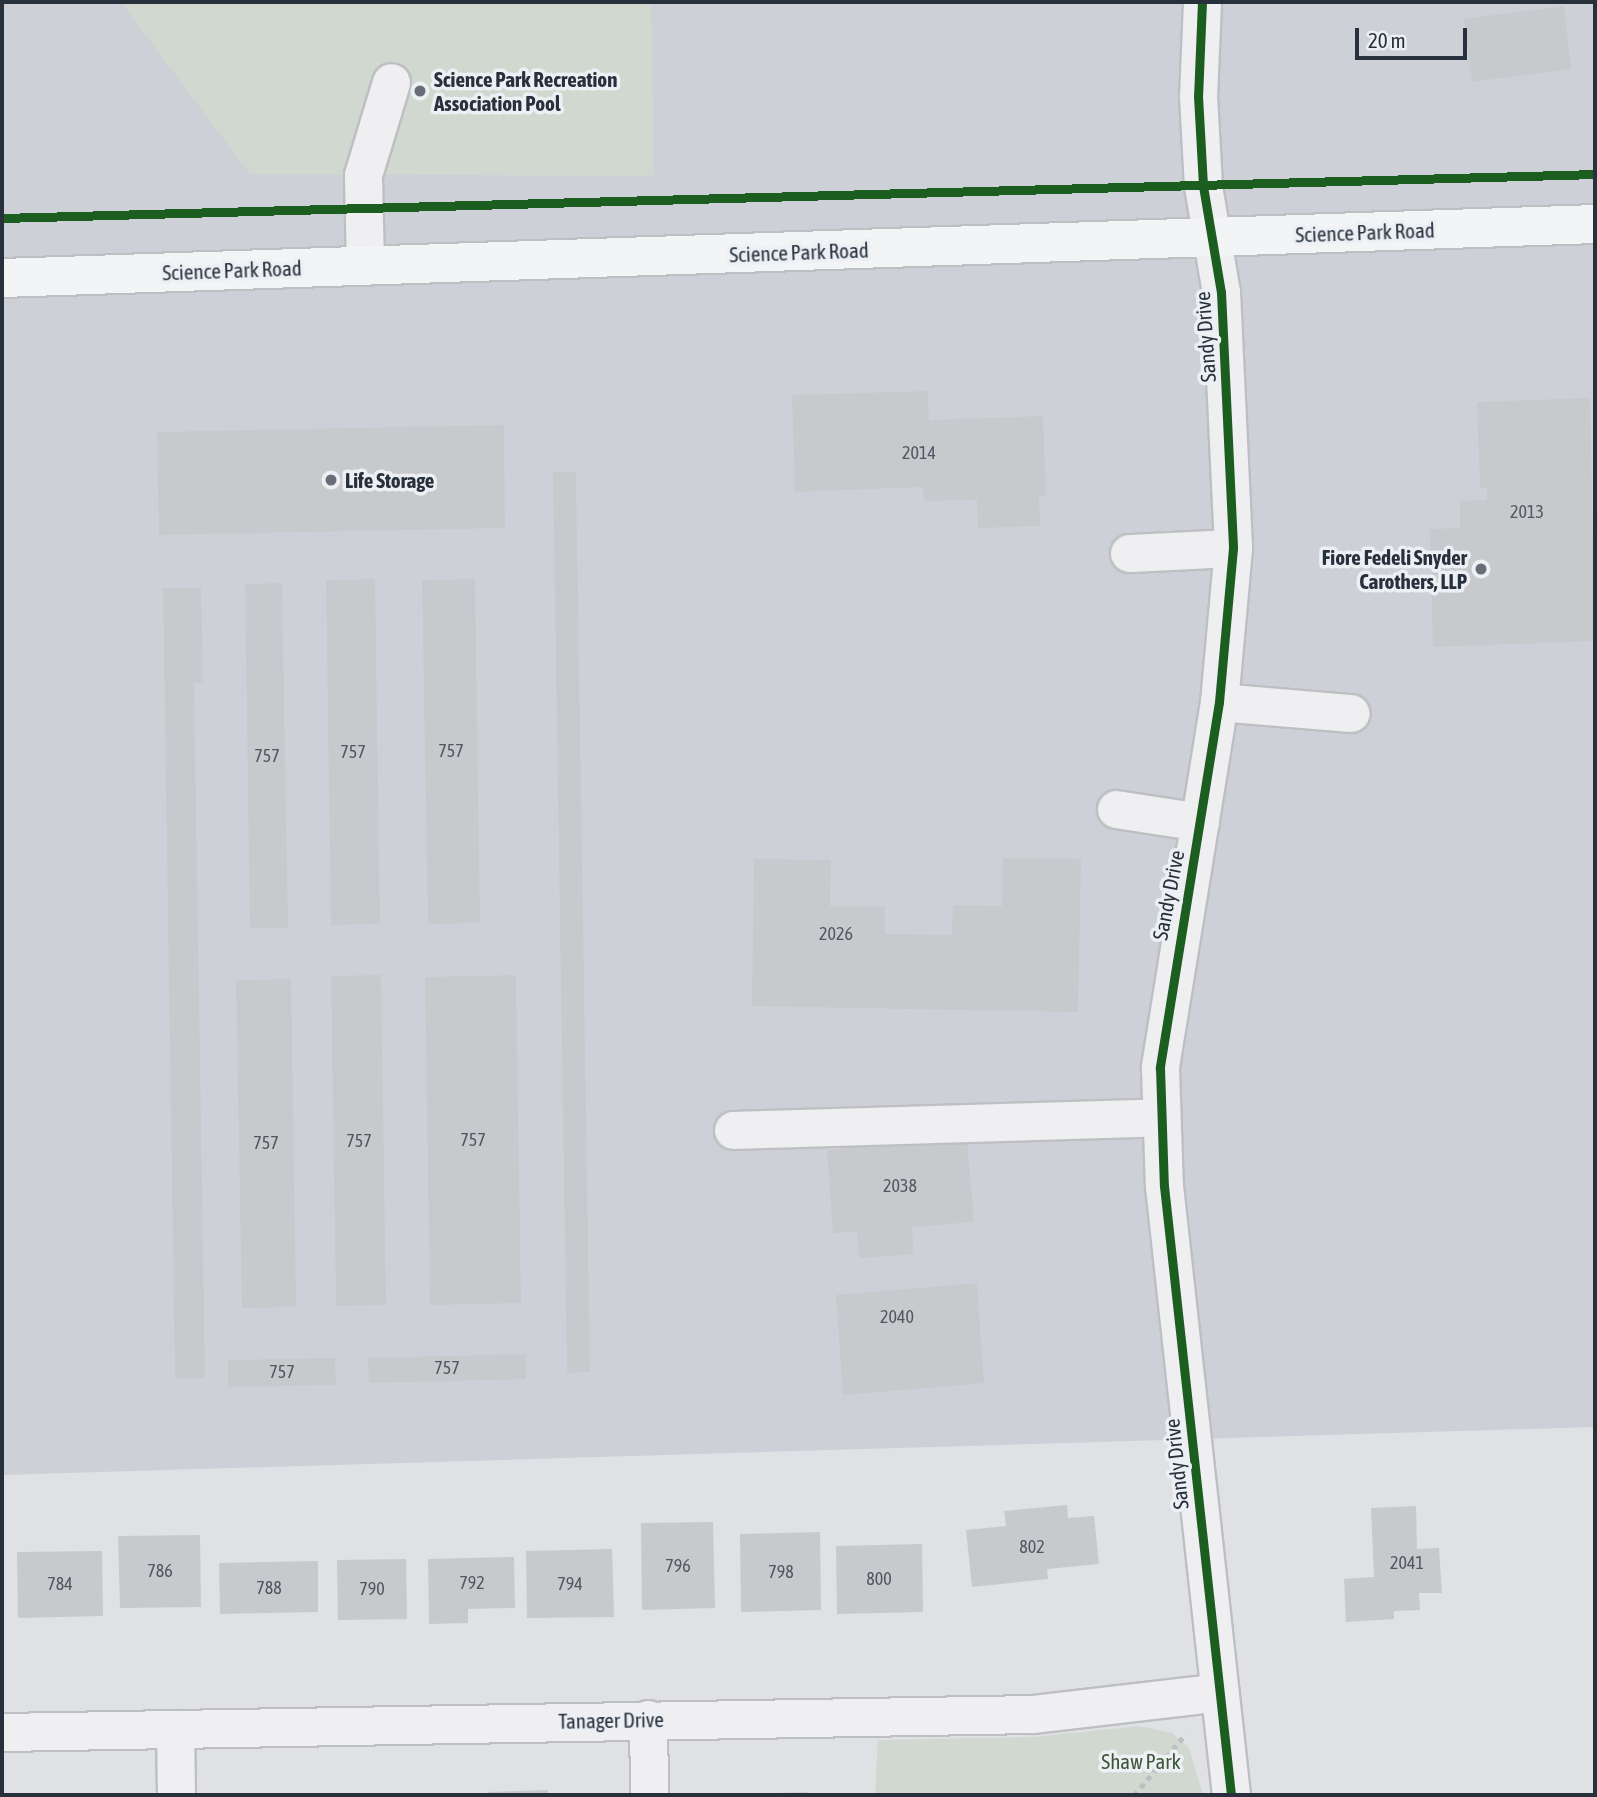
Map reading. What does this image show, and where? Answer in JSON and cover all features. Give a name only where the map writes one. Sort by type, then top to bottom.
[{"type":"main road","name":"Science Park Road","points":[[2,278],[1595,224]]},
{"type":"street","name":"Sandy Drive","points":[[1202,2],[1198,96],[1213,237],[1233,548],[1219,702],[1166,1007],[1161,1117],[1231,1795]]},
{"type":"street","points":[[365,266],[363,176],[391,82]]},
{"type":"street","points":[[1129,553],[1233,548]]},
{"type":"street","points":[[1219,702],[1351,713]]},
{"type":"street","points":[[1116,809],[1200,822]]},
{"type":"street","points":[[733,1130],[1161,1117]]},
{"type":"street","name":"Tanager Drive","points":[[2,1732],[1033,1714],[1219,1692]]},
{"type":"street","points":[[648,1719],[649,1795]]},
{"type":"street","points":[[175,1729],[176,1795]]},
{"type":"path","points":[[1134,1795],[1219,1692]]},
{"type":"shaded area","points":[[2,2],[1595,2],[1595,1427],[2,1475]]},
{"type":"green space","name":"Science Park Recreation Association Pool","points":[[121,2],[651,2],[654,176],[250,174]]},
{"type":"green space","name":"Shaw Park","points":[[1139,1726],[1172,1733],[1189,1748],[1203,1795],[875,1795],[878,1740],[1034,1737]]},
{"type":"building","points":[[1564,6],[1571,69],[1472,82],[1464,19]]},
{"type":"building","points":[[928,391],[929,420],[1043,416],[1046,495],[1039,496],[1040,526],[978,528],[977,500],[924,501],[923,487],[795,492],[792,395]]},
{"type":"building","points":[[1590,398],[1595,641],[1433,647],[1430,529],[1460,528],[1460,501],[1487,500],[1487,488],[1480,488],[1477,402]]},
{"type":"building","name":"Life Storage","points":[[504,425],[505,528],[159,535],[157,432]]},
{"type":"building","points":[[553,472],[576,472],[590,1372],[567,1373]]},
{"type":"building","points":[[375,579],[380,924],[331,925],[326,580]]},
{"type":"building","points":[[475,579],[480,923],[428,924],[422,580]]},
{"type":"building","points":[[282,583],[288,928],[250,928],[245,584]]},
{"type":"building","points":[[163,588],[201,588],[203,683],[194,683],[205,1378],[175,1379]]},
{"type":"building","points":[[1003,858],[1081,859],[1078,1012],[752,1006],[754,859],[831,860],[830,906],[885,907],[885,934],[952,935],[953,905],[1002,906]]},
{"type":"building","points":[[381,975],[386,1305],[336,1306],[331,976]]},
{"type":"building","points":[[516,975],[521,1303],[430,1305],[425,977]]},
{"type":"building","points":[[291,979],[296,1307],[242,1308],[236,980]]},
{"type":"building","points":[[919,1124],[920,1143],[967,1139],[974,1222],[912,1227],[914,1254],[859,1258],[857,1232],[833,1233],[827,1150],[865,1147],[864,1128]]},
{"type":"building","points":[[977,1283],[984,1383],[843,1395],[836,1295]]},
{"type":"building","points":[[526,1354],[526,1379],[369,1383],[368,1358]]},
{"type":"building","points":[[335,1358],[336,1385],[228,1387],[228,1360]]},
{"type":"building","points":[[1067,1505],[1068,1518],[1094,1516],[1099,1564],[1047,1569],[1048,1579],[972,1587],[966,1530],[1006,1526],[1004,1511]]},
{"type":"building","points":[[1416,1506],[1417,1549],[1439,1548],[1442,1593],[1419,1593],[1420,1610],[1394,1611],[1394,1619],[1346,1622],[1344,1579],[1374,1577],[1371,1508]]},
{"type":"building","points":[[713,1522],[715,1608],[642,1610],[641,1523]]},
{"type":"building","points":[[820,1532],[821,1610],[741,1612],[740,1534]]},
{"type":"building","points":[[200,1535],[201,1607],[120,1608],[118,1536]]},
{"type":"building","points":[[922,1544],[923,1612],[837,1614],[836,1546]]},
{"type":"building","points":[[612,1549],[614,1617],[527,1618],[526,1551]]},
{"type":"building","points":[[102,1551],[103,1616],[18,1618],[17,1552]]},
{"type":"building","points":[[514,1557],[515,1608],[468,1609],[468,1623],[429,1624],[428,1559]]},
{"type":"building","points":[[406,1559],[407,1619],[338,1620],[337,1560]]},
{"type":"building","points":[[318,1561],[318,1612],[220,1614],[219,1563]]},
{"type":"building","points":[[548,1790],[548,1795],[488,1795],[488,1792]]},
{"type":"building","points":[[807,1792],[807,1795],[778,1795],[778,1793]]},
{"type":"cycle path","points":[[1202,2],[1198,96],[1203,186],[1221,292],[1233,548],[1219,702],[1160,1068],[1164,1186],[1231,1795]]},
{"type":"cycle path","points":[[2,218],[1595,174]]},
{"type":"place","name":"Science Park Recreation Association Pool","points":[[420,91]]},
{"type":"place","name":"Life Storage","points":[[331,480]]},
{"type":"place","name":"Fiore Fedeli Snyder Carothers, LLP","points":[[1481,569]]}]
